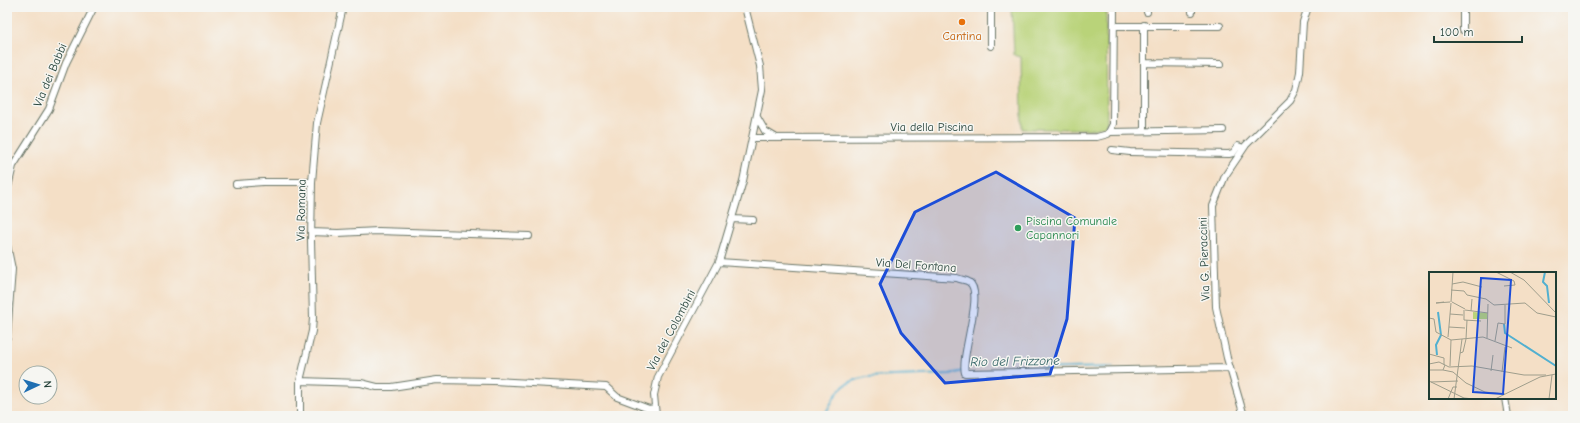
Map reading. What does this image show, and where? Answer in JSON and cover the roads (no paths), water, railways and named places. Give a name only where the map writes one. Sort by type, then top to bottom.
[{"type":"street","name":"Via dei Babbi","points":[[7,190],[10,165],[49,109],[66,63],[94,7]]},
{"type":"street","name":"Via Romana","points":[[300,416],[300,381],[312,331],[312,182],[317,123],[343,7]]},
{"type":"street","name":"Via dei Colombini","points":[[656,416],[654,408],[655,387],[658,378],[718,262],[732,219],[753,138],[762,90],[761,77],[745,7]]},
{"type":"street","points":[[991,7],[991,46]]},
{"type":"street","points":[[1110,132],[1113,124],[1114,7]]},
{"type":"street","name":"Via G. Pieraccini","points":[[1244,416],[1230,368],[1216,307],[1213,206],[1225,176],[1244,148],[1290,101],[1296,90],[1300,72],[1303,22],[1308,7]]},
{"type":"street","points":[[1463,7],[1463,30]]},
{"type":"street","points":[[1144,25],[1144,131]]},
{"type":"street","points":[[1114,26],[1220,26]]},
{"type":"street","points":[[1144,63],[1221,64]]},
{"type":"street","points":[[757,117],[765,131],[772,136],[783,139]]},
{"type":"street","name":"Via della Piscina","points":[[753,138],[1097,137],[1110,132],[1223,130]]},
{"type":"street","points":[[1112,150],[1130,152],[1229,154],[1233,153],[1238,146],[1244,148]]},
{"type":"street","points":[[236,184],[263,182],[312,182]]},
{"type":"street","points":[[732,219],[753,220]]},
{"type":"street","points":[[311,232],[338,233],[378,231],[529,236]]},
{"type":"street","points":[[7,245],[12,269],[7,337]]},
{"type":"street","name":"Via Del Fontana","points":[[718,262],[958,278],[970,282],[974,287],[974,296],[964,370],[1230,368]]},
{"type":"street","points":[[300,381],[361,383],[377,387],[392,387],[437,380],[494,381],[606,387],[617,397],[649,409],[654,408]]},
{"type":"street","points":[[1505,399],[1508,416]]},
{"type":"waterway","name":"Rio del Frizzone","points":[[1022,369],[1113,367]]},
{"type":"waterway","name":"Rio del Frizzone","points":[[824,416],[839,390],[856,380],[866,377],[950,374],[963,371]]},
{"type":"place","name":"Cantina","points":[[962,22]]},
{"type":"place","name":"Piscina Comunale Capannori","points":[[1018,228]]}]
